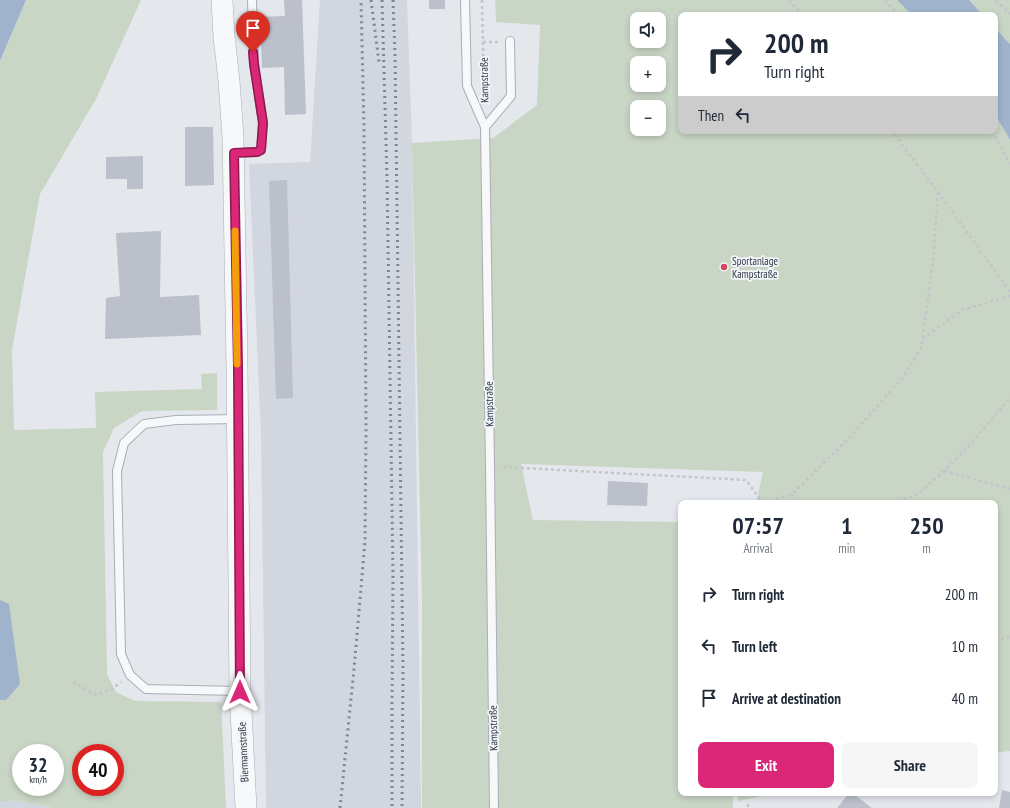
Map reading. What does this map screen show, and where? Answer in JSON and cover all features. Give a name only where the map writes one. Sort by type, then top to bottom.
[{"type":"street","name":"Biermannstraße","points":[[222,0],[234,153],[240,692],[246,808]]},
{"type":"lane","points":[[234,153],[257,152],[261,150],[263,123],[254,64],[252,0]]},
{"type":"lane","points":[[465,0],[467,86],[485,127],[511,96],[510,41]]},
{"type":"lane","name":"Kampstraße","points":[[485,127],[494,808]]},
{"type":"lane","points":[[238,418],[176,420],[144,424],[124,443],[117,471],[121,654],[130,675],[146,688],[240,692]]},
{"type":"path","name":"Kampstraße","points":[[482,0],[484,96]]},
{"type":"path","points":[[789,0],[799,12]]},
{"type":"path","points":[[885,0],[895,12]]},
{"type":"path","points":[[996,0],[1010,14]]},
{"type":"path","points":[[894,134],[1010,292]]},
{"type":"path","points":[[994,134],[1010,164]]},
{"type":"path","points":[[773,500],[793,493],[849,438],[903,377],[922,348],[933,262],[938,192]]},
{"type":"path","points":[[923,339],[962,310],[1010,296]]},
{"type":"path","points":[[901,500],[918,494],[944,470],[964,450],[1010,398]]},
{"type":"path","points":[[490,466],[746,480],[762,500]]},
{"type":"path","points":[[944,470],[1010,489]]},
{"type":"path","points":[[792,500],[793,493]]},
{"type":"path","points":[[998,639],[1010,637]]},
{"type":"path","points":[[73,682],[96,695],[112,689],[130,675]]},
{"type":"shaded area","points":[[320,0],[407,0],[412,143],[421,808],[266,808],[261,434],[249,164],[310,162]]},
{"type":"shaded area","points":[[14,800],[54,808],[0,808],[0,802]]},
{"type":"green space","points":[[26,0],[141,0],[96,99],[40,194],[12,350],[14,430],[96,428],[95,392],[202,389],[201,374],[217,373],[217,410],[142,411],[114,428],[103,452],[107,674],[116,692],[135,701],[221,702],[226,808],[54,808],[14,800],[0,802],[0,61]]},
{"type":"green space","points":[[495,0],[897,0],[909,12],[678,12],[678,134],[998,134],[998,119],[1010,140],[1010,751],[998,753],[998,500],[757,500],[763,472],[521,464],[533,520],[678,522],[678,796],[733,796],[733,808],[422,808],[422,601],[412,143],[493,138],[537,105],[540,25],[496,22]]},
{"type":"green space","points":[[969,0],[1010,0],[1010,44],[998,31],[998,12],[980,12]]},
{"type":"green space","points":[[738,796],[762,796],[738,801]]},
{"type":"water","points":[[0,0],[26,0],[0,61]]},
{"type":"water","points":[[897,0],[969,0],[980,12],[909,12]]},
{"type":"water","points":[[998,31],[1010,44],[1010,140],[998,119]]},
{"type":"water","points":[[0,600],[9,604],[20,684],[6,700],[0,700]]},
{"type":"building","points":[[284,0],[302,0],[306,114],[285,115],[284,67],[262,68],[260,17],[285,16]]},
{"type":"building","points":[[429,0],[445,0],[445,9],[429,9]]},
{"type":"building","points":[[185,127],[213,127],[214,185],[185,186]]},
{"type":"building","points":[[143,156],[143,189],[127,189],[127,179],[106,179],[106,157]]},
{"type":"building","points":[[287,180],[293,398],[276,399],[269,181]]},
{"type":"building","points":[[161,231],[160,297],[199,295],[201,335],[105,339],[106,298],[120,296],[116,233]]},
{"type":"building","points":[[608,481],[648,483],[647,506],[607,505]]},
{"type":"building","points":[[1002,790],[1010,792],[1010,808],[999,808]]},
{"type":"building","points":[[847,796],[856,796],[872,808],[837,808]]},
{"type":"railway","points":[[340,808],[365,541],[366,428],[364,129],[361,0]]},
{"type":"railway","points":[[371,0],[379,62]]},
{"type":"railway","points":[[382,0],[387,178],[393,574],[392,808]]},
{"type":"railway","points":[[393,0],[403,668],[402,808]]},
{"type":"slow traffic","points":[[235,231],[237,364]]},
{"type":"place","name":"Sportanlage Kampstraße","points":[[724,267]]},
{"type":"route","points":[[240,692],[238,367],[234,153],[257,152],[261,150],[263,123],[253,52]]}]
